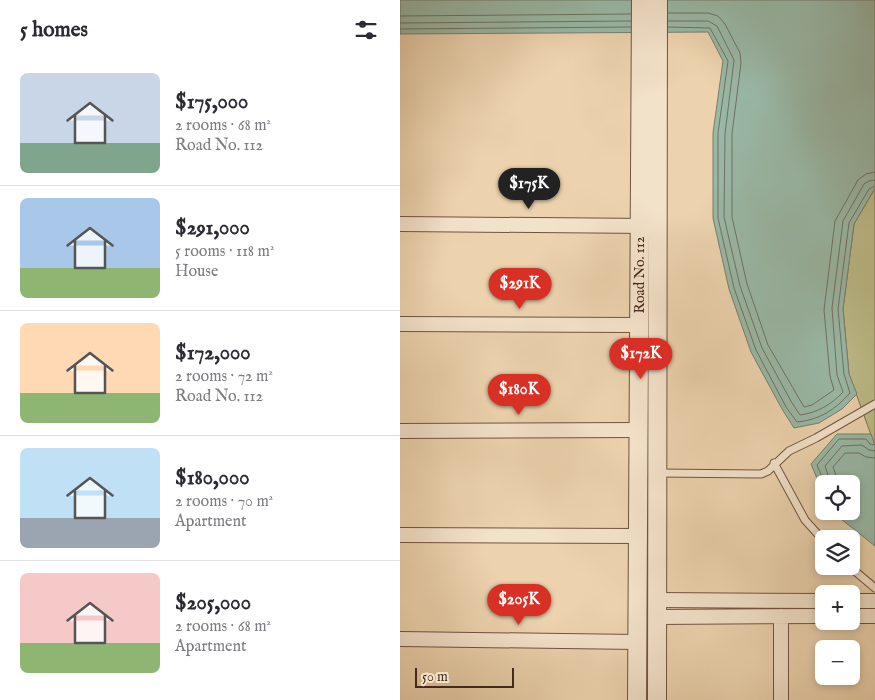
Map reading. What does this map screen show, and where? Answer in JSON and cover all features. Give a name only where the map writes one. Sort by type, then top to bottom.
[{"type":"street","name":"Road No. 112","points":[[641,0],[649,61],[648,226],[657,473],[657,700]]},
{"type":"street","name":"Road No. 112","points":[[649,61],[658,0]]},
{"type":"street","points":[[400,224],[648,226]]},
{"type":"street","name":"Road No. 112","points":[[637,700],[639,325],[648,226]]},
{"type":"street","points":[[400,324],[639,325]]},
{"type":"street","points":[[400,431],[638,430]]},
{"type":"street","points":[[400,535],[638,536]]},
{"type":"street","points":[[657,609],[815,601]]},
{"type":"street","points":[[860,601],[875,601]]},
{"type":"street","points":[[657,609],[781,616],[815,616]]},
{"type":"street","points":[[781,616],[781,700]]},
{"type":"street","points":[[860,616],[875,616]]},
{"type":"street","points":[[400,639],[637,642]]},
{"type":"lane","points":[[657,473],[761,474],[789,451],[816,438],[875,404]]},
{"type":"lane","points":[[774,463],[805,520],[815,532]]},
{"type":"lane","points":[[860,575],[875,588]]},
{"type":"shaded area","points":[[875,188],[875,446],[849,374],[843,309],[854,224]]},
{"type":"water","points":[[400,0],[875,0],[875,188],[854,224],[843,309],[849,374],[857,394],[842,409],[819,423],[794,428],[751,352],[729,289],[713,218],[713,133],[723,61],[708,32],[400,34]]},
{"type":"water","points":[[837,434],[871,434],[875,445],[875,546],[860,534],[860,530],[855,530],[842,520],[860,520],[860,475],[816,475],[811,464]]}]
